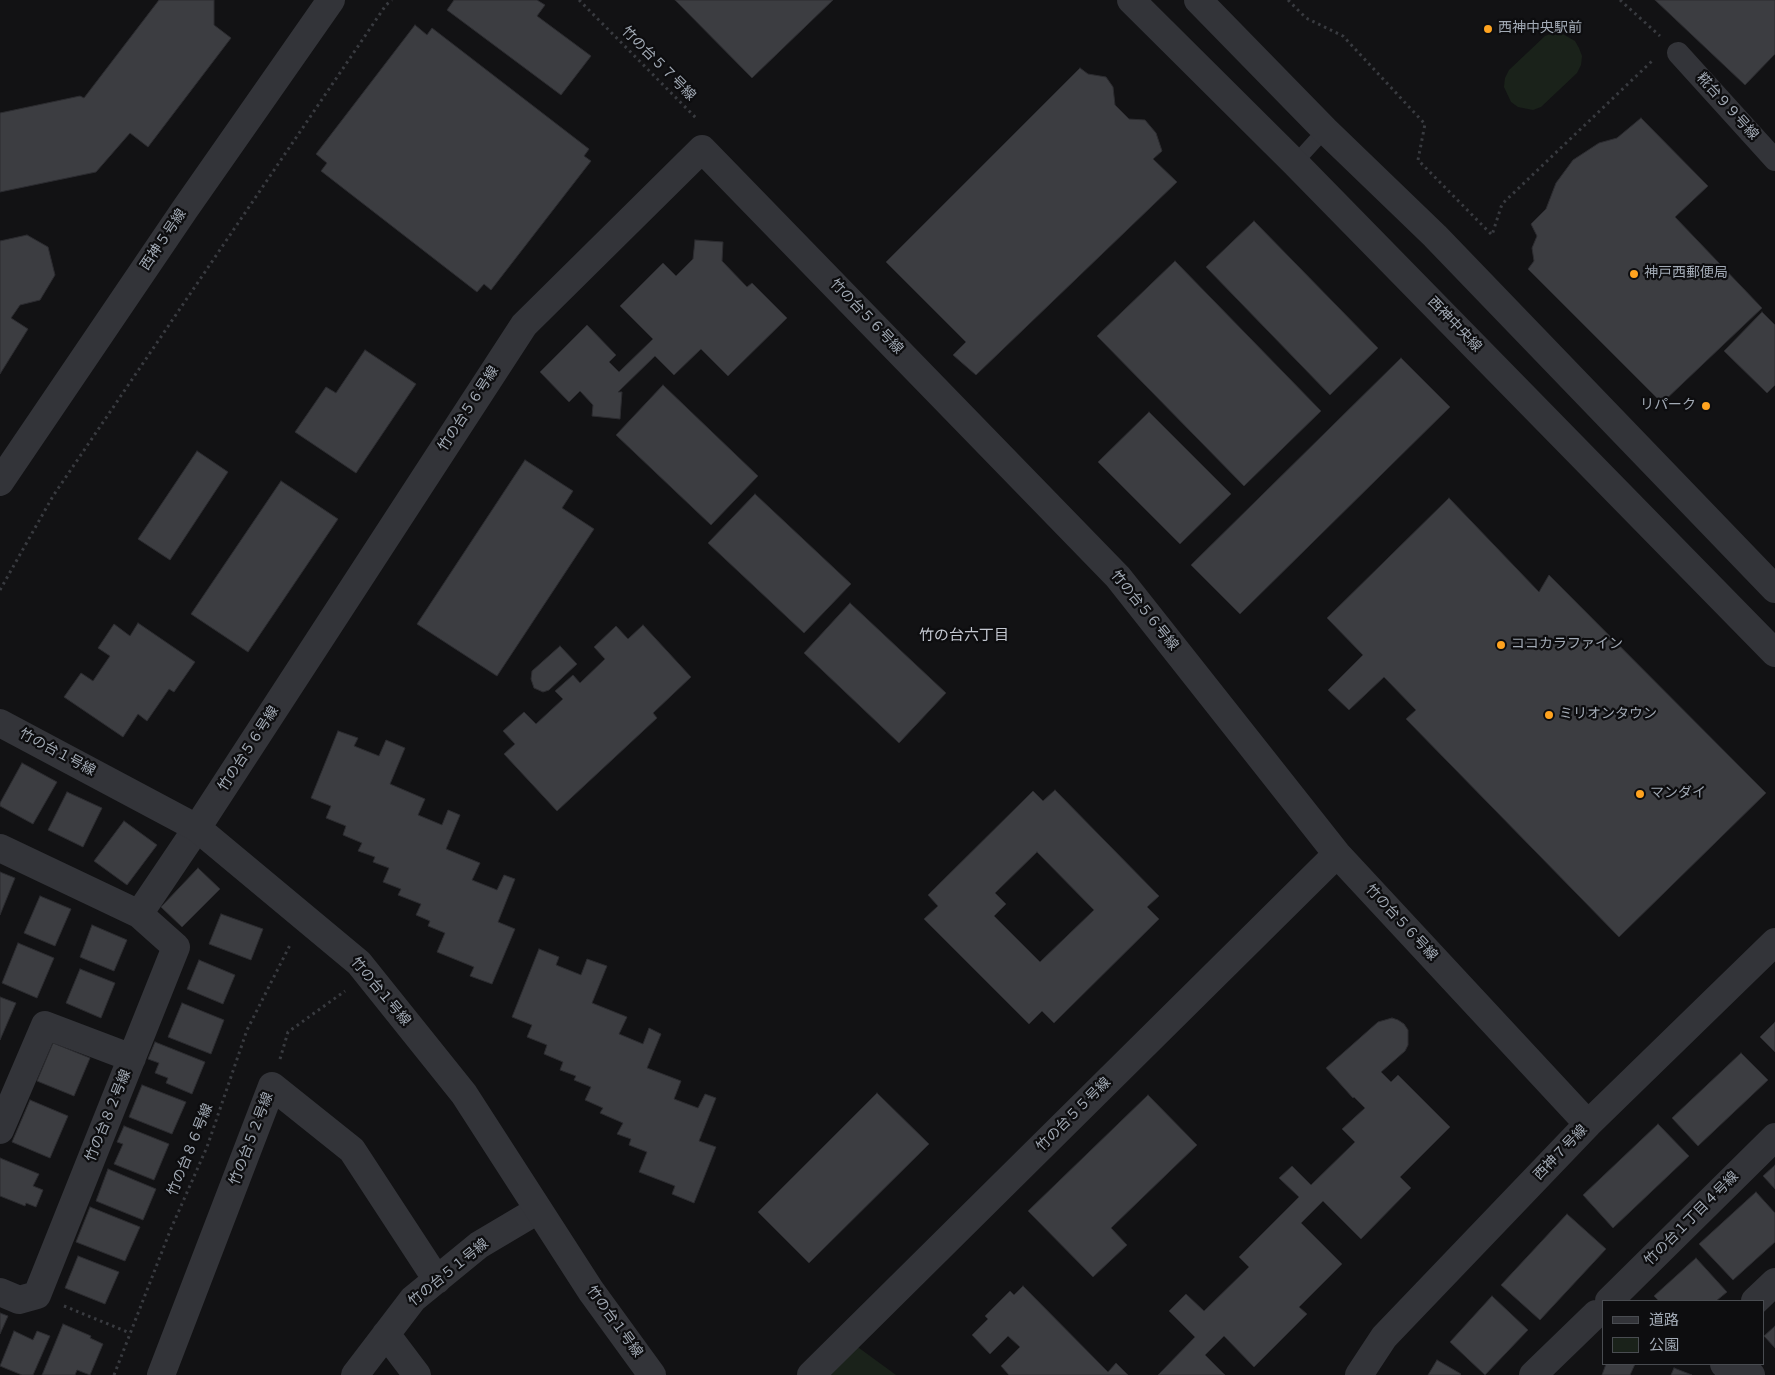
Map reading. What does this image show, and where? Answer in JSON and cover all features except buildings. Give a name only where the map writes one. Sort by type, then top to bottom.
[{"type":"street","name":"西神５号線","points":[[0,482],[185,209],[332,0]]},
{"type":"street","name":"西神中央線","points":[[1131,0],[1295,163],[1775,653]]},
{"type":"street","points":[[1198,0],[1325,130],[1435,236],[1775,589]]},
{"type":"street","name":"糀台９９号線","points":[[1674,49],[1775,160]]},
{"type":"street","name":"竹の台５６号線","points":[[197,828],[524,325],[702,149],[1118,577],[1337,854],[1588,1124]]},
{"type":"street","name":"竹の台１号線","points":[[0,723],[197,828],[359,963],[464,1094],[590,1291],[652,1375]]},
{"type":"street","points":[[138,914],[197,828]]},
{"type":"street","name":"竹の台８２号線","points":[[0,848],[138,914],[176,947],[37,1294]]},
{"type":"street","name":"竹の台５５号線","points":[[811,1375],[1337,854]]},
{"type":"street","name":"西神７号線","points":[[1359,1375],[1384,1337],[1588,1124],[1775,942]]},
{"type":"street","points":[[0,1130],[45,1025],[132,1058]]},
{"type":"street","name":"竹の台５２号線","points":[[161,1375],[272,1086],[352,1150],[437,1280]]},
{"type":"street","name":"竹の台１丁目４号線","points":[[1613,1300],[1775,1137]]},
{"type":"street","name":"竹の台５１号線","points":[[354,1375],[413,1298],[479,1245],[538,1210]]},
{"type":"street","points":[[1756,1300],[1775,1282]]},
{"type":"street","points":[[0,1292],[19,1300],[37,1294]]},
{"type":"street","name":"竹の台１丁目４号線","points":[[1533,1375],[1602,1311]]},
{"type":"street","points":[[386,1334],[417,1375]]},
{"type":"street","points":[[1726,1365],[1751,1375]]},
{"type":"lane","points":[[1295,163],[1325,130]]},
{"type":"path","points":[[0,590],[54,496],[386,5],[392,0]]},
{"type":"path","name":"竹の台５７号線","points":[[578,0],[707,129],[702,149]]},
{"type":"path","points":[[1288,0],[1306,18],[1343,36],[1425,124],[1418,160],[1492,235],[1502,204],[1674,49],[1620,0]]},
{"type":"path","name":"竹の台８６号線","points":[[114,1375],[170,1231],[207,1147],[247,1030],[294,936]]},
{"type":"path","points":[[272,1086],[288,1032],[368,974]]},
{"type":"path","points":[[37,1294],[130,1334]]},
{"type":"green space","points":[[1561,33],[1575,41],[1582,56],[1581,65],[1577,73],[1541,107],[1533,110],[1518,107],[1511,102],[1504,87],[1505,78],[1509,70],[1545,36]]},
{"type":"green space","points":[[855,1345],[896,1375],[828,1375]]},
{"type":"place","name":"西神中央駅前","points":[[1488,29]]},
{"type":"place","name":"神戸西郵便局","points":[[1634,274]]},
{"type":"place","name":"リパーク","points":[[1706,406]]},
{"type":"place","name":"ココカラファイン","points":[[1501,645]]},
{"type":"place","name":"ミリオンタウン","points":[[1549,715]]},
{"type":"place","name":"マンダイ","points":[[1640,794]]},
{"type":"district","name":"竹の台六丁目","points":[[964,636]]}]
